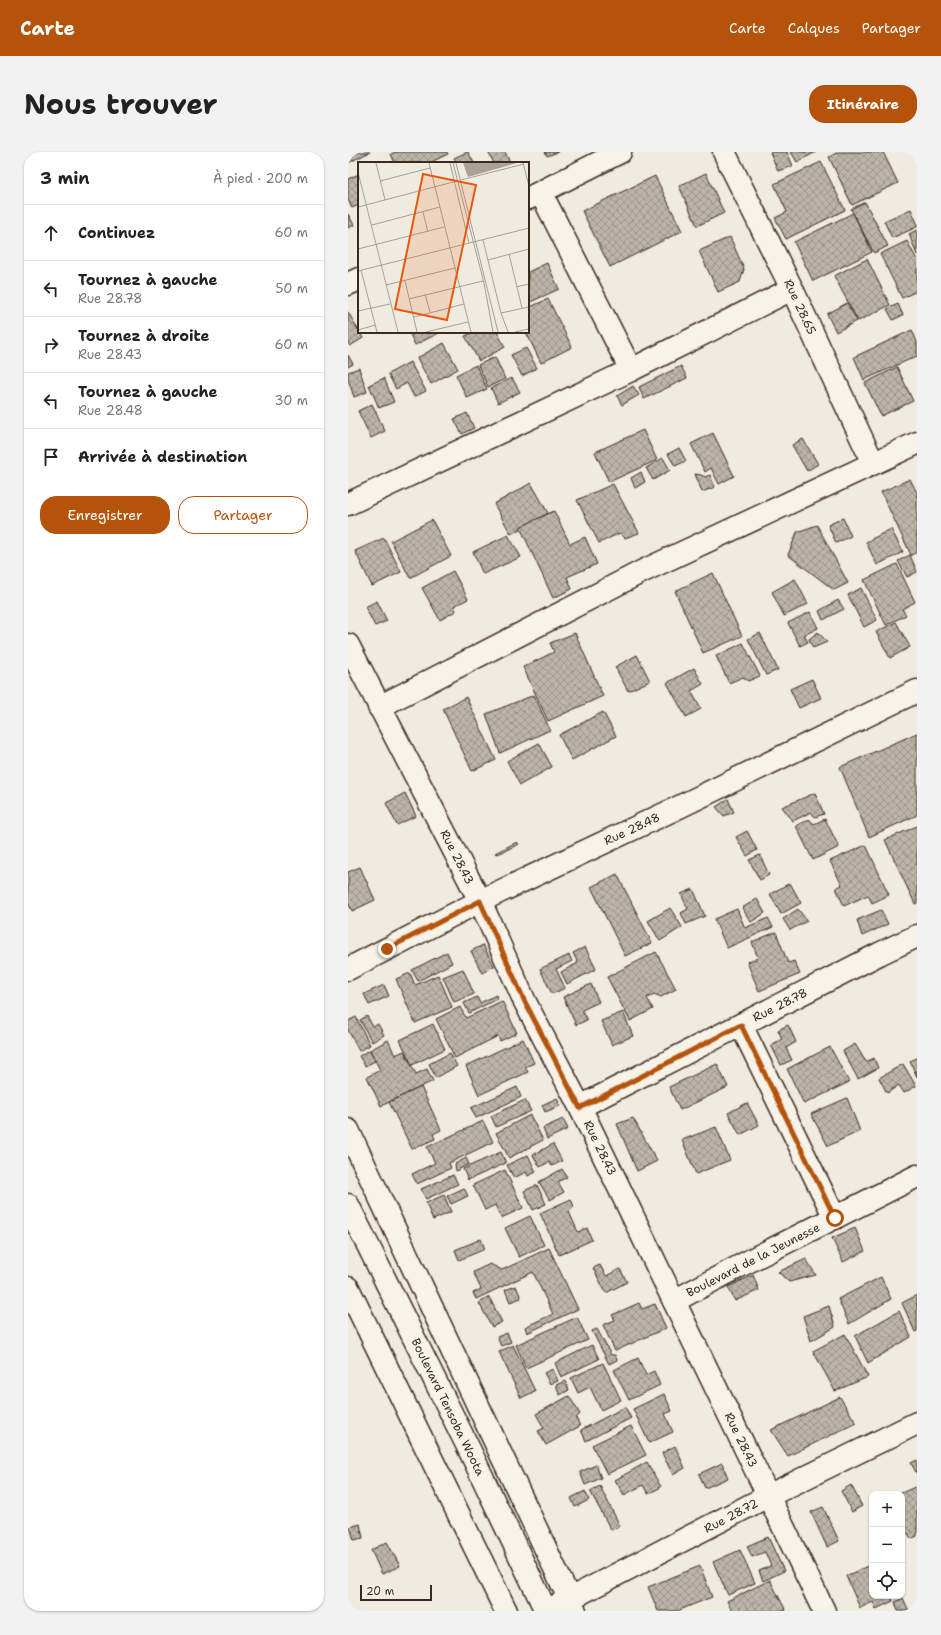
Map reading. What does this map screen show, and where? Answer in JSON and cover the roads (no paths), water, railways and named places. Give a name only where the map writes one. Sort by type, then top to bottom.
[{"type":"street","points":[[620,152],[535,196],[631,370]]},
{"type":"street","name":"Rue 28.65","points":[[724,152],[792,289],[873,463]]},
{"type":"street","points":[[348,284],[358,279]]},
{"type":"street","points":[[348,504],[631,370],[792,289]]},
{"type":"street","points":[[379,707],[641,572],[917,443]]},
{"type":"street","name":"Rue 28.43","points":[[348,645],[480,901],[525,1002],[580,1108],[824,1611]]},
{"type":"street","name":"Rue 28.48","points":[[348,969],[480,901],[677,808],[917,691]]},
{"type":"street","name":"Rue 28.78","points":[[580,1108],[879,954],[917,936]]},
{"type":"street","points":[[741,1025],[835,1218]]},
{"type":"street","points":[[348,1130],[572,1606]]},
{"type":"street","name":"Boulevard de la Jeunesse","points":[[674,1301],[917,1176]]},
{"type":"street","name":"Boulevard Tensoba Woota","points":[[348,1204],[466,1442],[546,1611]]},
{"type":"street","points":[[348,1288],[506,1611]]},
{"type":"street","name":"Rue 28.72","points":[[546,1611],[572,1606],[768,1496],[917,1423]]}]
